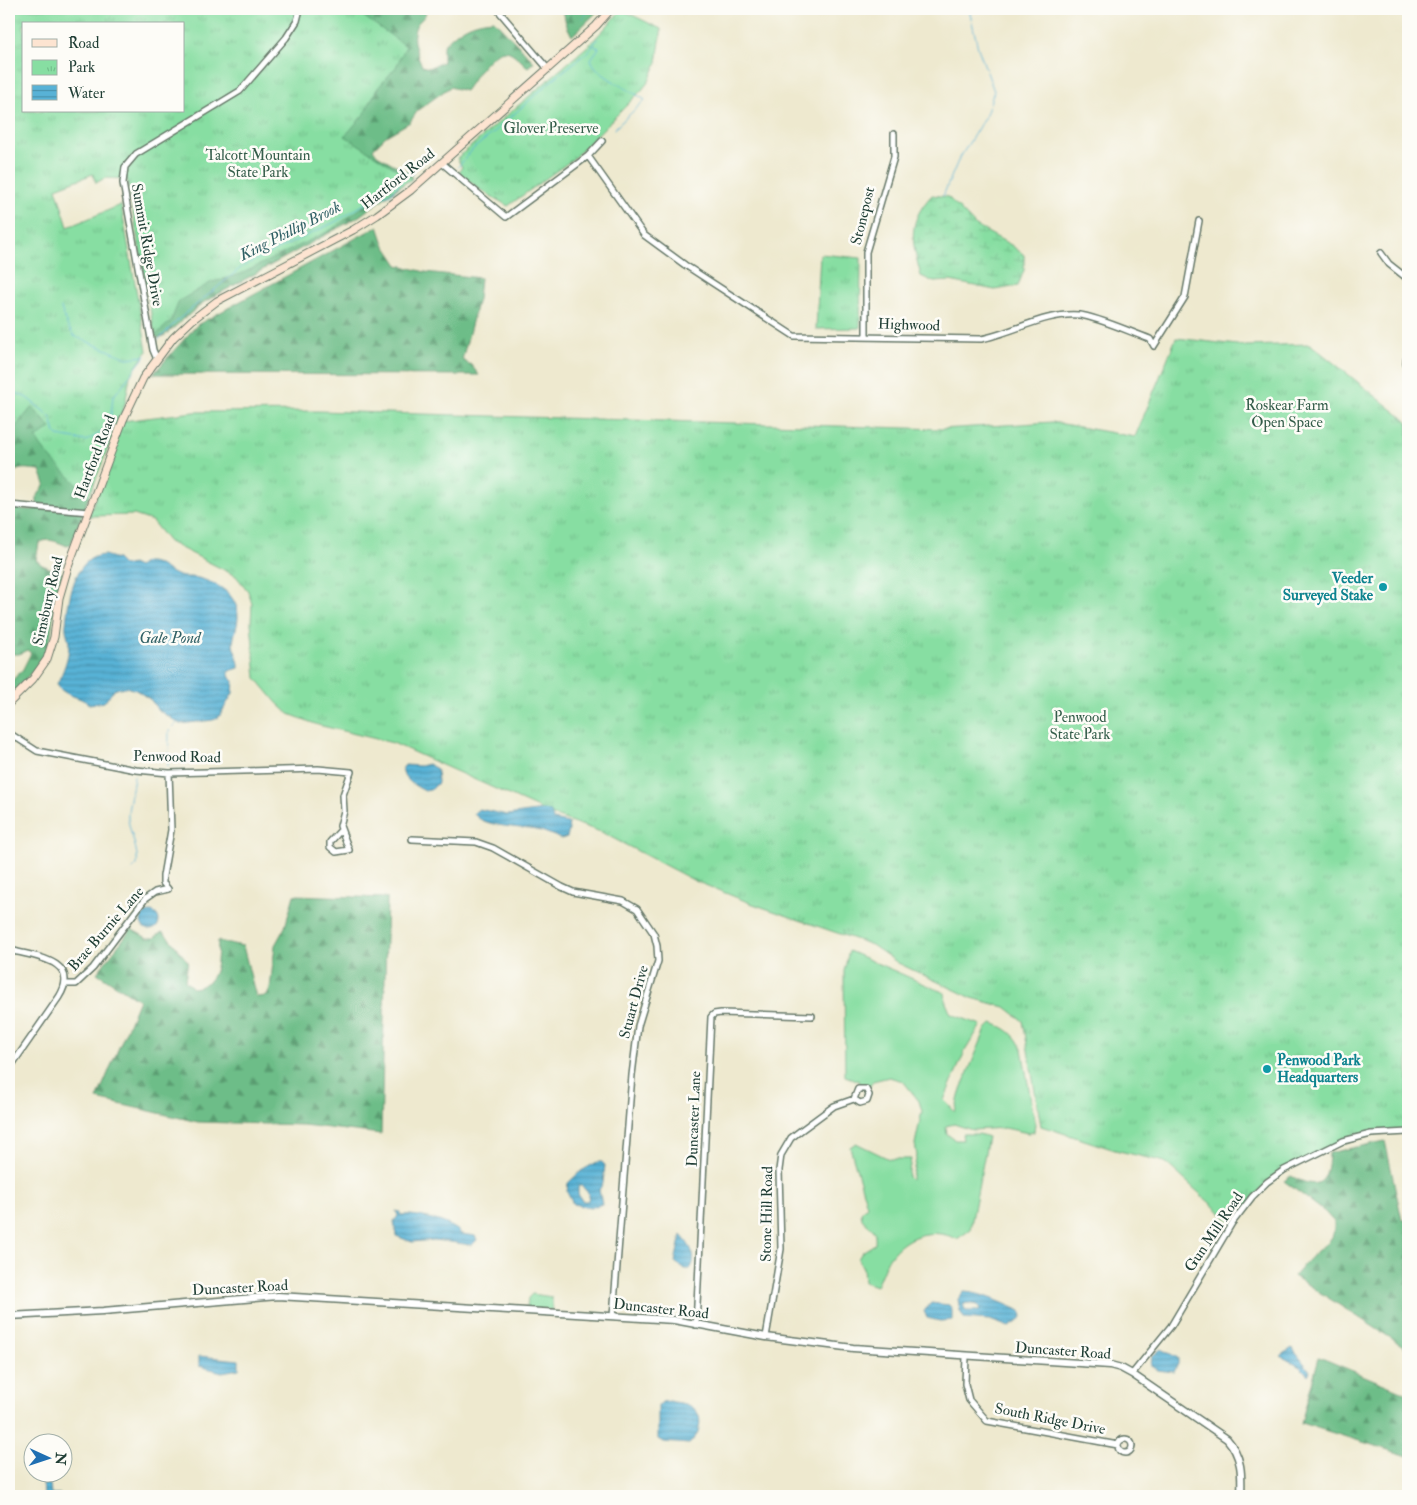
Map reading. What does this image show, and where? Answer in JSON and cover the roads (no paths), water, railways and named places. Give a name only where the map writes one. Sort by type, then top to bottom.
[{"type":"main road","name":"Hartford Road","points":[[74,549],[132,398],[156,357],[182,328],[217,301],[353,230],[411,190],[596,26],[611,9]]},
{"type":"main road","name":"Simsbury Road","points":[[9,703],[33,679],[47,659],[54,637],[62,584],[74,549]]},
{"type":"street","name":"Summit Ridge Drive","points":[[156,357],[153,350],[123,183],[125,168],[136,154],[240,91],[286,38],[297,21],[300,9]]},
{"type":"street","points":[[497,9],[548,69]]},
{"type":"street","name":"Stonepost","points":[[866,336],[866,252],[894,157],[894,134]]},
{"type":"street","points":[[442,162],[506,217],[588,156],[602,141]]},
{"type":"street","name":"Highwood","points":[[588,156],[644,235],[703,277],[794,336],[981,339],[1000,336],[1051,318],[1077,315],[1150,339],[1154,346],[1185,297],[1199,221]]},
{"type":"street","points":[[1381,253],[1389,264],[1408,279]]},
{"type":"street","points":[[1408,352],[1406,362],[1408,373]]},
{"type":"street","points":[[9,505],[89,512]]},
{"type":"street","name":"Penwood Road","points":[[9,733],[37,751],[123,768],[169,773],[296,769],[351,772],[343,795],[344,810],[341,830]]},
{"type":"street","name":"Brae Burnie Lane","points":[[65,984],[76,984],[93,968],[145,899],[155,892],[168,889],[163,883],[163,876],[171,830],[169,773]]},
{"type":"street","points":[[341,830],[349,850],[336,852],[330,848],[330,842],[341,830]]},
{"type":"street","name":"Stuart Drive","points":[[412,839],[465,841],[493,848],[562,888],[573,892],[623,901],[637,909],[654,934],[658,961],[638,1026],[632,1075],[613,1316]]},
{"type":"street","points":[[9,950],[49,959],[61,968],[65,984],[59,997],[9,1069]]},
{"type":"street","name":"Duncaster Lane","points":[[696,1325],[711,1017],[714,1014],[721,1013],[812,1016]]},
{"type":"street","name":"Stone Hill Road","points":[[766,1337],[781,1249],[779,1170],[781,1155],[791,1138],[800,1131],[834,1106],[854,1099]]},
{"type":"street","name":"Gun Mill Road","points":[[1132,1374],[1171,1326],[1232,1223],[1252,1197],[1267,1182],[1284,1170],[1342,1142],[1365,1135],[1408,1132]]},
{"type":"street","name":"Duncaster Road","points":[[9,1316],[138,1308],[264,1296],[674,1320],[766,1337],[853,1348],[966,1357],[1110,1365],[1132,1374],[1227,1439],[1240,1459],[1241,1496]]},
{"type":"street","name":"South Ridge Drive","points":[[966,1357],[965,1384],[969,1400],[987,1421],[1118,1445]]},
{"type":"water","name":"Gale Pond","points":[[104,555],[117,559],[124,566],[132,564],[138,567],[146,562],[156,563],[179,576],[195,577],[219,586],[230,596],[237,609],[238,617],[233,643],[239,668],[229,671],[229,676],[234,681],[233,693],[219,717],[213,720],[180,724],[157,709],[151,700],[136,690],[126,687],[115,689],[104,702],[89,704],[67,694],[57,684],[69,649],[66,625],[68,605],[74,582],[85,563],[94,557]]},
{"type":"water","points":[[428,764],[437,769],[438,783],[432,789],[425,791],[414,785],[403,773],[402,769],[405,765],[420,766]]},
{"type":"water","points":[[479,809],[507,815],[544,810],[551,812],[553,820],[568,823],[569,830],[567,837],[561,839],[538,830],[493,824],[478,818],[474,813]]},
{"type":"water","points":[[146,912],[154,912],[159,917],[157,928],[146,930],[141,925],[141,917]]},
{"type":"water","points":[[597,1162],[602,1162],[605,1165],[603,1183],[599,1190],[602,1204],[590,1208],[573,1204],[567,1192],[568,1183],[581,1171]],"holes":[[[578,1186],[582,1186],[589,1194],[588,1201],[582,1201],[578,1194]]]},
{"type":"water","points":[[396,1211],[400,1212],[400,1215],[423,1217],[442,1222],[461,1234],[475,1236],[477,1240],[472,1245],[434,1240],[412,1242],[396,1236],[394,1221],[398,1216]]},
{"type":"water","points":[[681,1235],[692,1251],[694,1260],[690,1269],[685,1269],[675,1262]]},
{"type":"water","points":[[964,1292],[979,1294],[1021,1311],[1022,1317],[1009,1327],[990,1320],[964,1318],[960,1311],[958,1299]],"holes":[[[967,1303],[978,1305],[980,1311],[966,1311],[963,1305]]]},
{"type":"water","points":[[931,1303],[949,1305],[952,1309],[952,1320],[940,1321],[927,1318],[924,1311]]},
{"type":"water","points":[[1292,1348],[1310,1371],[1308,1375],[1300,1367],[1281,1356]]},
{"type":"water","points":[[1161,1349],[1178,1358],[1178,1364],[1174,1372],[1157,1370],[1151,1366],[1152,1356]]},
{"type":"water","points":[[199,1356],[239,1360],[239,1369],[222,1372],[199,1366]]},
{"type":"water","points":[[670,1401],[690,1406],[698,1414],[700,1425],[696,1436],[689,1444],[663,1442],[658,1439],[658,1406],[662,1402]]},
{"type":"water","points":[[43,1484],[50,1484],[51,1494],[60,1494],[60,1496],[44,1496]]},
{"type":"waterway","name":"King Phillip Brook","points":[[583,18],[589,9]]},
{"type":"waterway","points":[[943,196],[958,161],[986,115],[994,91],[978,48],[969,9]]},
{"type":"waterway","name":"King Phillip Brook","points":[[458,167],[473,149],[551,81],[590,50],[597,39]]},
{"type":"waterway","points":[[594,46],[599,48],[591,59],[599,71],[645,100],[614,129]]},
{"type":"waterway","name":"King Phillip Brook","points":[[158,340],[179,319],[243,266],[337,221],[374,198],[391,194],[407,173],[414,174]]},
{"type":"waterway","points":[[61,308],[67,325],[74,336],[127,358],[145,356]]},
{"type":"waterway","name":"King Phillip Brook","points":[[9,389],[27,398],[46,413],[51,418],[55,433],[58,436],[86,441],[105,428],[110,418],[113,397],[146,355]]},
{"type":"waterway","points":[[168,766],[169,731],[177,723]]},
{"type":"waterway","points":[[133,869],[137,865],[136,848],[128,815],[134,776]]},
{"type":"place","name":"Veeder Surveyed Stake","points":[[1383,587]]},
{"type":"place","name":"Penwood Park Headquarters","points":[[1267,1069]]},
{"type":"park label","name":"Glover Preserve","points":[[551,128]]},
{"type":"park label","name":"Talcott Mountain State Park","points":[[258,164]]},
{"type":"park label","name":"Roskear Farm Open Space","points":[[1287,414]]},
{"type":"park label","name":"Penwood State Park","points":[[1080,726]]}]
